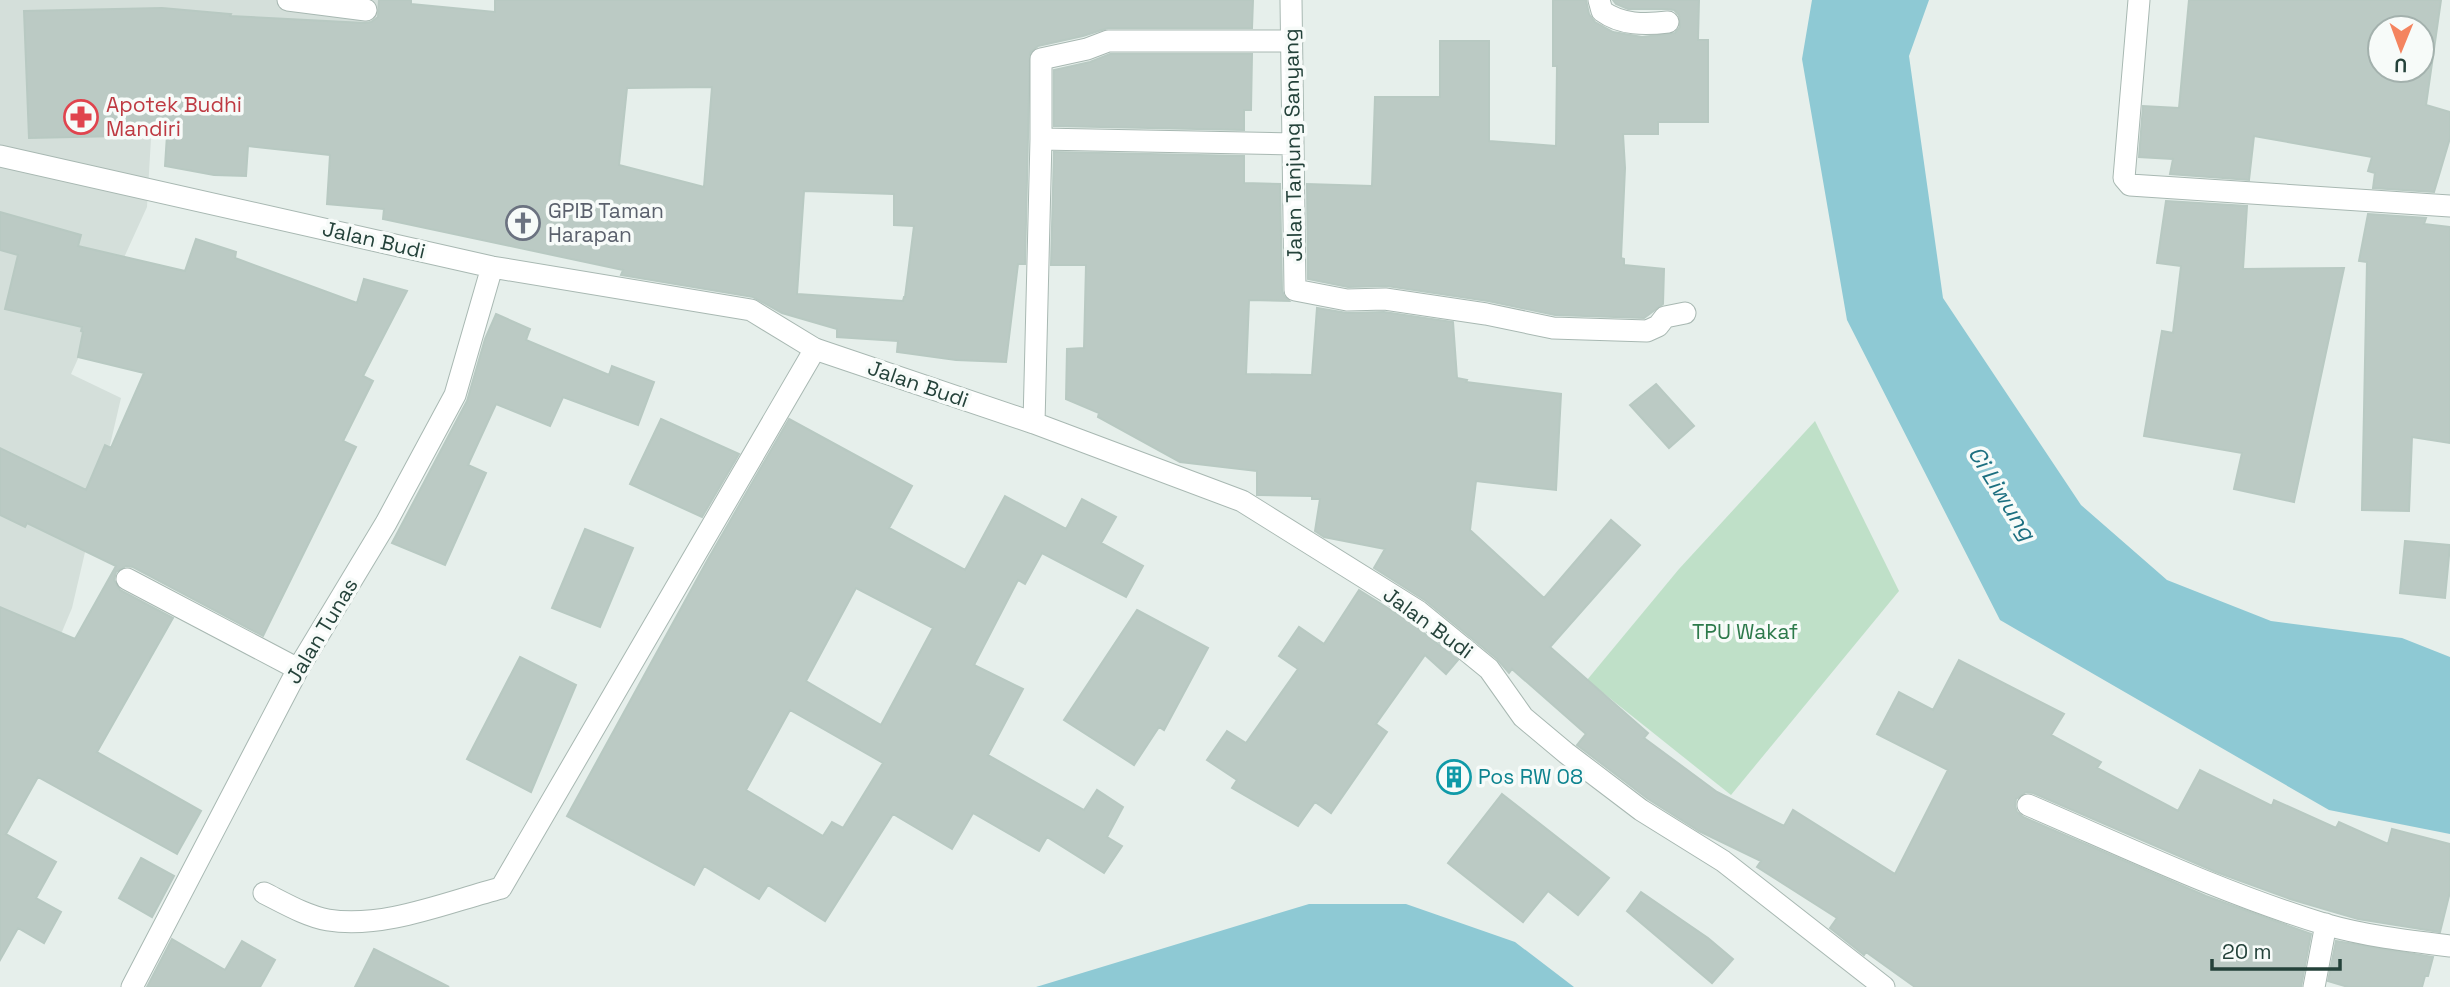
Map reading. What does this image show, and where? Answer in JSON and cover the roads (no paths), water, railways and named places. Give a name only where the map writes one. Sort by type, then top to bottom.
[{"type":"street","points":[[288,0],[366,10]]},
{"type":"street","name":"Jalan Tanjung Sanyang","points":[[1291,0],[1295,290],[1346,300],[1385,299],[1486,314],[1553,328],[1647,331],[1658,326],[1665,317],[1685,313]]},
{"type":"street","points":[[1599,0],[1602,11],[1621,22],[1668,22]]},
{"type":"street","points":[[2140,0],[2124,178],[2130,185],[2450,206]]},
{"type":"street","points":[[1034,423],[1041,59],[1087,49],[1108,41],[1292,41]]},
{"type":"street","points":[[1041,139],[1293,144]]},
{"type":"street","name":"Jalan Budi","points":[[0,156],[492,267],[751,310],[816,349],[1034,423],[1242,501],[1408,605],[1489,669],[1523,717],[1566,753],[1641,810],[1723,861],[1884,987]]},
{"type":"street","name":"Jalan Tunas","points":[[132,987],[298,669],[386,523],[455,395],[492,267]]},
{"type":"street","points":[[264,893],[294,909],[327,920],[360,921],[379,920],[501,888],[816,349]]},
{"type":"street","points":[[127,579],[298,669]]},
{"type":"street","points":[[2028,805],[2232,893],[2326,924],[2393,940],[2450,946]]},
{"type":"street","points":[[2314,987],[2326,924]]},
{"type":"water","name":"Ci Liwung","points":[[1812,0],[1929,0],[1909,56],[1943,298],[2081,505],[2167,580],[2271,621],[2402,638],[2450,657],[2450,834],[2329,810],[2000,620],[1847,320],[1802,59]]},
{"type":"water","points":[[1309,904],[1406,904],[1515,942],[1574,987],[1036,987]]},
{"type":"place","name":"Apotek Budhi Mandiri","points":[[81,117]]},
{"type":"place","name":"GPIB Taman Harapan","points":[[523,223]]},
{"type":"place","name":"Pos RW 08","points":[[1454,777]]},
{"type":"park label","name":"TPU Wakaf","points":[[1745,632]]}]
